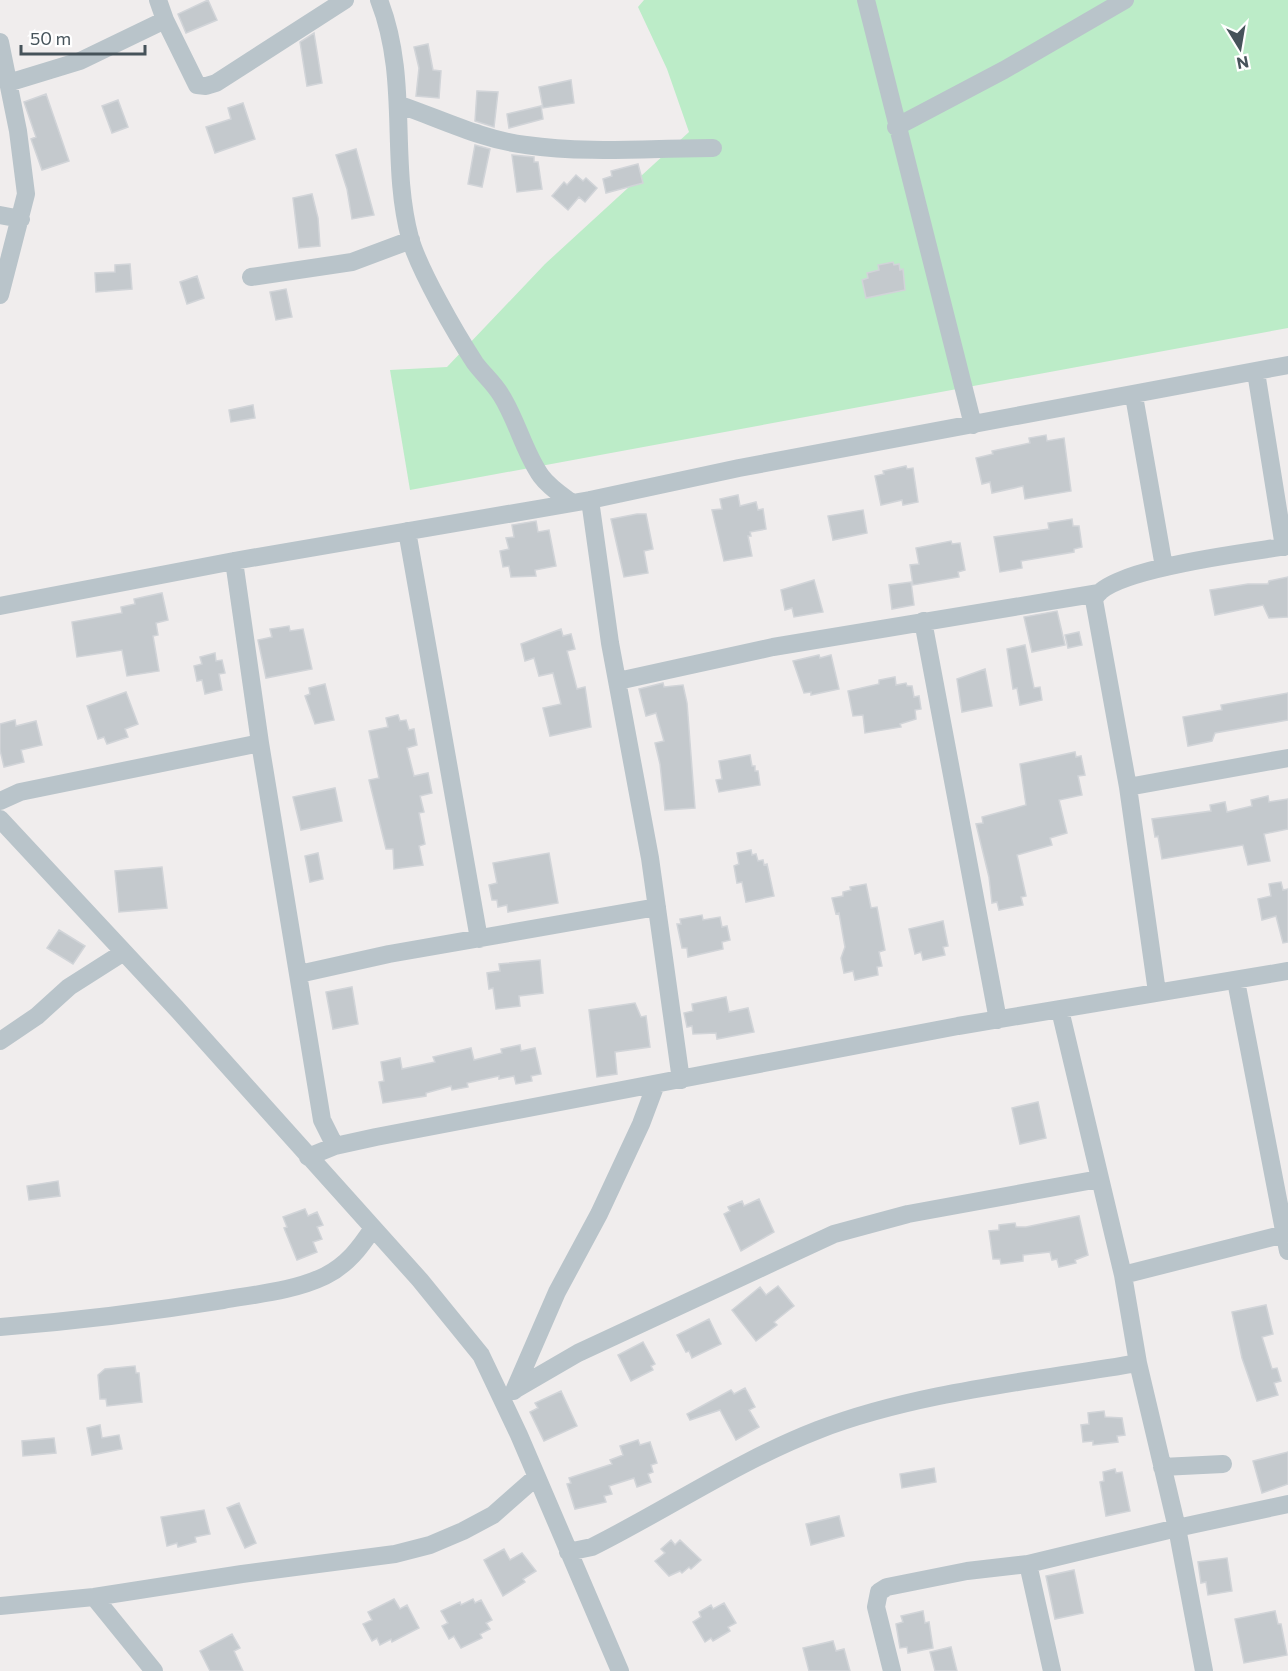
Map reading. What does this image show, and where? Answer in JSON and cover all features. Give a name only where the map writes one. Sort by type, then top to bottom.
[{"type":"street","points":[[158,0],[165,20],[197,85],[206,86],[216,83],[345,0]]},
{"type":"street","points":[[379,0],[394,58],[400,105],[403,203],[411,240],[464,345],[505,402],[536,469],[552,488],[581,501]]},
{"type":"street","points":[[866,0],[896,127],[973,424]]},
{"type":"street","points":[[896,127],[1004,70],[1125,0]]},
{"type":"street","points":[[8,83],[80,61],[165,20]]},
{"type":"street","points":[[0,42],[24,167],[26,194],[0,294]]},
{"type":"street","points":[[400,105],[494,138],[524,145],[565,149],[713,148]]},
{"type":"street","points":[[0,215],[21,219]]},
{"type":"street","points":[[251,277],[352,262],[411,240]]},
{"type":"street","points":[[0,606],[234,561],[581,501],[1288,365]]},
{"type":"street","points":[[1157,992],[1128,787],[1094,600],[1113,582],[1164,567],[1286,547],[1256,372]]},
{"type":"street","points":[[1134,396],[1164,567]]},
{"type":"street","points":[[581,501],[618,681],[657,907],[681,1080]]},
{"type":"street","points":[[407,531],[479,939]]},
{"type":"street","points":[[234,561],[260,743],[322,1120],[335,1146]]},
{"type":"street","points":[[618,681],[774,647],[1099,593]]},
{"type":"street","points":[[923,621],[998,1020]]},
{"type":"street","points":[[0,801],[20,792],[260,743]]},
{"type":"street","points":[[1128,787],[1288,758]]},
{"type":"street","points":[[0,819],[124,952],[466,1334],[493,1375],[509,1394],[535,1478],[620,1671]]},
{"type":"street","points":[[299,974],[389,954],[657,907]]},
{"type":"street","points":[[0,1041],[37,1016],[69,987],[124,952]]},
{"type":"street","points":[[308,1157],[335,1146],[656,1084],[998,1020],[1288,971]]},
{"type":"street","points":[[1123,1275],[1286,1242],[1236,981]]},
{"type":"street","points":[[1060,1010],[1123,1275],[1138,1363],[1177,1528],[1204,1671]]},
{"type":"street","points":[[509,1394],[599,1214],[641,1124],[656,1084]]},
{"type":"street","points":[[509,1394],[578,1353],[834,1234],[908,1214],[1100,1179]]},
{"type":"street","points":[[0,1328],[145,1312],[300,1285],[339,1267],[353,1256],[373,1228]]},
{"type":"street","points":[[568,1552],[592,1547],[762,1454],[848,1419],[907,1403],[1138,1363]]},
{"type":"street","points":[[1162,1467],[1223,1464]]},
{"type":"street","points":[[0,1606],[94,1597],[242,1574],[395,1554],[463,1532],[493,1515],[535,1478]]},
{"type":"street","points":[[892,1671],[876,1607],[879,1592],[895,1584],[1028,1564],[1288,1504]]},
{"type":"street","points":[[1028,1564],[1052,1671]]},
{"type":"street","points":[[94,1597],[154,1671]]},
{"type":"green space","points":[[644,0],[1288,0],[1288,328],[410,490],[390,370],[447,367],[545,264],[689,132],[667,69],[638,7]]},
{"type":"building","points":[[208,0],[217,20],[186,33],[178,14]]},
{"type":"building","points":[[314,33],[322,83],[307,86],[300,42]]},
{"type":"building","points":[[428,44],[433,70],[441,71],[439,98],[416,96],[419,68],[414,47]]},
{"type":"building","points":[[571,80],[574,103],[543,108],[539,87]]},
{"type":"building","points":[[477,91],[498,92],[494,127],[475,121]]},
{"type":"building","points":[[46,94],[69,161],[42,170],[31,139],[36,137],[24,102]]},
{"type":"building","points":[[118,100],[128,127],[112,133],[102,106]]},
{"type":"building","points":[[243,103],[255,139],[215,153],[206,127],[231,119],[228,108]]},
{"type":"building","points":[[541,106],[543,119],[509,128],[507,114]]},
{"type":"building","points":[[475,145],[490,149],[482,187],[468,184]]},
{"type":"building","points":[[356,149],[374,215],[352,219],[347,189],[336,155]]},
{"type":"building","points":[[512,155],[534,157],[534,162],[538,162],[542,189],[517,192]]},
{"type":"building","points":[[638,164],[643,183],[606,193],[603,179],[612,176],[611,171]]},
{"type":"building","points":[[576,175],[583,181],[586,178],[597,188],[585,202],[579,197],[568,210],[552,196],[564,182],[567,185]]},
{"type":"building","points":[[312,194],[318,218],[320,246],[299,248],[293,198]]},
{"type":"building","points":[[893,262],[894,265],[899,264],[900,270],[903,269],[905,290],[866,298],[862,280],[868,278],[867,273],[879,270],[878,265]]},
{"type":"building","points":[[130,264],[132,289],[96,292],[95,273],[115,272],[115,265]]},
{"type":"building","points":[[197,276],[204,298],[187,304],[180,282]]},
{"type":"building","points":[[286,289],[292,317],[276,320],[270,292]]},
{"type":"building","points":[[253,405],[255,418],[231,422],[229,410]]},
{"type":"building","points":[[1046,435],[1047,441],[1064,438],[1071,491],[1025,499],[1023,486],[992,493],[990,482],[982,484],[976,458],[993,454],[992,451],[1030,443],[1029,438]]},
{"type":"building","points":[[906,466],[907,469],[913,468],[918,502],[903,505],[902,500],[881,505],[875,476],[884,474],[883,471]]},
{"type":"building","points":[[738,495],[740,506],[756,502],[758,510],[763,509],[766,529],[750,532],[751,536],[748,536],[752,556],[724,561],[712,510],[722,509],[720,499]]},
{"type":"building","points":[[863,510],[867,533],[833,540],[828,516]]},
{"type":"building","points":[[646,514],[653,549],[644,551],[648,573],[624,577],[611,519]]},
{"type":"building","points":[[1072,519],[1073,526],[1079,526],[1082,547],[1074,549],[1074,552],[1021,561],[1022,568],[1000,572],[994,537],[1049,529],[1048,523]]},
{"type":"building","points":[[536,521],[538,532],[549,530],[556,566],[535,570],[536,576],[511,577],[509,566],[503,567],[500,551],[509,549],[506,538],[514,537],[512,525]]},
{"type":"building","points":[[951,541],[952,544],[960,543],[965,570],[958,572],[959,577],[913,585],[910,565],[919,564],[916,548]]},
{"type":"building","points":[[1288,577],[1288,617],[1269,618],[1263,605],[1215,615],[1210,590],[1248,584],[1268,584],[1269,581]]},
{"type":"building","points":[[814,580],[823,612],[794,617],[792,608],[785,610],[781,590]]},
{"type":"building","points":[[911,582],[914,605],[892,609],[889,585]]},
{"type":"building","points":[[162,593],[168,620],[156,623],[158,635],[153,636],[159,671],[127,676],[122,650],[77,657],[72,622],[122,613],[121,607],[135,604],[134,599]]},
{"type":"building","points":[[1057,611],[1065,645],[1032,652],[1024,617]]},
{"type":"building","points":[[289,626],[290,631],[303,629],[312,669],[266,678],[258,640],[272,637],[270,629]]},
{"type":"building","points":[[561,629],[563,636],[571,634],[575,649],[567,651],[577,689],[585,687],[591,727],[550,736],[543,708],[561,704],[553,673],[539,676],[534,658],[525,661],[521,644]]},
{"type":"building","points":[[1079,632],[1082,645],[1068,648],[1065,635]]},
{"type":"building","points":[[1025,645],[1034,688],[1040,687],[1042,700],[1020,705],[1017,688],[1013,689],[1007,649]]},
{"type":"building","points":[[215,653],[216,661],[222,660],[225,673],[219,674],[222,690],[205,694],[202,680],[197,681],[194,666],[202,664],[200,657]]},
{"type":"building","points":[[819,655],[820,658],[831,655],[839,689],[811,695],[811,692],[804,693],[793,661]]},
{"type":"building","points":[[985,669],[992,706],[962,712],[957,679]]},
{"type":"building","points":[[895,677],[896,685],[906,683],[907,686],[912,686],[914,697],[919,696],[921,709],[915,710],[916,719],[900,724],[901,727],[865,733],[863,715],[853,716],[848,691],[879,684],[879,680]]},
{"type":"building","points":[[663,683],[664,687],[683,685],[687,703],[695,808],[665,810],[660,764],[655,743],[664,741],[656,713],[646,716],[639,689]]},
{"type":"building","points":[[325,684],[334,720],[315,724],[305,696],[310,694],[309,688]]},
{"type":"building","points":[[126,692],[138,724],[125,729],[128,737],[107,744],[104,737],[98,739],[87,706]]},
{"type":"building","points":[[1288,693],[1288,720],[1215,733],[1212,741],[1188,746],[1183,717],[1222,710],[1221,705]]},
{"type":"building","points":[[398,715],[400,721],[406,720],[409,730],[414,729],[417,745],[407,748],[414,776],[428,773],[432,793],[420,796],[424,812],[419,813],[425,844],[419,846],[423,865],[394,869],[393,849],[386,849],[369,780],[379,778],[369,731],[388,727],[386,718]]},
{"type":"building","points":[[15,720],[16,726],[36,721],[42,745],[21,750],[24,762],[4,767],[0,750],[0,724]]},
{"type":"building","points":[[1075,752],[1076,757],[1081,756],[1085,775],[1078,776],[1082,795],[1059,800],[1067,833],[1050,838],[1052,845],[1017,855],[1026,896],[1021,897],[1023,905],[999,910],[997,902],[992,903],[989,877],[976,824],[983,823],[982,817],[1026,805],[1020,764]]},
{"type":"building","points":[[750,755],[752,766],[755,766],[755,771],[758,771],[760,785],[719,792],[716,780],[722,779],[719,761]]},
{"type":"building","points":[[335,788],[342,821],[301,830],[293,797]]},
{"type":"building","points":[[1268,796],[1269,802],[1288,799],[1288,829],[1264,834],[1270,861],[1248,865],[1243,845],[1162,859],[1152,819],[1211,811],[1210,805],[1225,802],[1227,812],[1252,806],[1251,800]]},
{"type":"building","points":[[751,850],[752,855],[756,854],[758,861],[763,860],[764,865],[767,864],[774,896],[746,902],[742,882],[737,883],[734,866],[739,864],[737,853]]},
{"type":"building","points":[[318,853],[323,879],[310,882],[305,856]]},
{"type":"building","points":[[549,853],[558,903],[508,912],[507,905],[498,907],[497,900],[492,900],[489,885],[497,883],[493,863]]},
{"type":"building","points":[[162,867],[167,908],[119,912],[115,871]]},
{"type":"building","points":[[1281,882],[1283,890],[1288,889],[1288,942],[1283,943],[1276,916],[1262,920],[1258,899],[1271,896],[1269,884]]},
{"type":"building","points":[[866,884],[871,908],[877,907],[885,950],[879,952],[882,966],[877,967],[878,975],[855,980],[853,971],[844,973],[841,958],[845,947],[839,913],[836,914],[832,898],[843,896],[843,892],[851,890],[850,887]]},
{"type":"building","points":[[702,915],[703,920],[720,917],[722,927],[727,926],[730,940],[722,942],[723,949],[688,957],[687,948],[682,948],[677,924],[681,924],[680,919]]},
{"type":"building","points":[[943,921],[948,946],[943,947],[945,955],[923,960],[921,952],[915,954],[909,929]]},
{"type":"building","points":[[59,930],[85,946],[73,964],[47,948]]},
{"type":"building","points":[[540,960],[543,993],[519,996],[520,1006],[496,1009],[493,988],[489,989],[487,973],[500,971],[499,964]]},
{"type":"building","points":[[352,987],[358,1024],[333,1029],[326,992]]},
{"type":"building","points":[[726,997],[729,1012],[748,1008],[754,1032],[717,1039],[716,1033],[693,1034],[692,1026],[687,1027],[684,1013],[693,1011],[692,1004]]},
{"type":"building","points":[[635,1003],[641,1017],[646,1016],[650,1047],[615,1052],[617,1074],[597,1077],[589,1010]]},
{"type":"building","points":[[520,1045],[521,1051],[535,1048],[541,1074],[531,1076],[532,1081],[516,1084],[514,1076],[499,1079],[499,1076],[467,1083],[468,1087],[452,1090],[451,1086],[426,1093],[426,1096],[383,1103],[379,1082],[384,1081],[381,1062],[400,1058],[402,1069],[435,1062],[433,1057],[471,1048],[474,1060],[502,1053],[501,1049]]},
{"type":"building","points":[[1038,1102],[1046,1138],[1020,1144],[1012,1108]]},
{"type":"building","points":[[58,1181],[60,1196],[29,1200],[27,1186]]},
{"type":"building","points":[[759,1199],[774,1232],[741,1251],[724,1214],[730,1211],[728,1207],[742,1201],[744,1206]]},
{"type":"building","points":[[305,1209],[308,1216],[317,1212],[323,1225],[317,1227],[322,1239],[313,1242],[317,1252],[297,1260],[284,1228],[287,1227],[283,1217]]},
{"type":"building","points":[[1079,1216],[1088,1255],[1075,1260],[1076,1263],[1059,1267],[1057,1259],[1052,1260],[1050,1252],[1023,1255],[1023,1261],[1001,1264],[1000,1259],[993,1259],[989,1231],[999,1230],[999,1225],[1015,1223],[1016,1227],[1026,1227]]},
{"type":"building","points":[[778,1286],[794,1306],[774,1322],[777,1325],[756,1341],[732,1310],[760,1287],[766,1295]]},
{"type":"building","points":[[1266,1305],[1273,1334],[1262,1337],[1272,1369],[1277,1368],[1281,1381],[1274,1383],[1278,1395],[1257,1401],[1242,1358],[1232,1312]]},
{"type":"building","points":[[709,1319],[721,1344],[692,1358],[677,1335]]},
{"type":"building","points":[[643,1342],[655,1364],[651,1366],[653,1370],[631,1381],[618,1355]]},
{"type":"building","points":[[135,1366],[136,1373],[139,1373],[142,1402],[107,1406],[106,1399],[100,1399],[98,1375],[105,1369]]},
{"type":"building","points":[[745,1388],[755,1407],[749,1410],[759,1427],[736,1440],[720,1410],[690,1420],[687,1414],[731,1390],[734,1394]]},
{"type":"building","points":[[561,1391],[577,1426],[544,1441],[530,1412],[538,1408],[535,1403]]},
{"type":"building","points":[[1104,1411],[1105,1417],[1122,1418],[1125,1435],[1117,1436],[1118,1442],[1093,1445],[1093,1441],[1083,1442],[1081,1425],[1089,1424],[1088,1413]]},
{"type":"building","points":[[100,1425],[102,1438],[119,1435],[122,1449],[92,1455],[87,1428]]},
{"type":"building","points":[[54,1438],[56,1453],[23,1456],[22,1441]]},
{"type":"building","points":[[638,1440],[640,1445],[650,1442],[657,1463],[651,1465],[653,1472],[648,1474],[651,1482],[637,1487],[634,1478],[609,1486],[612,1494],[604,1496],[606,1502],[575,1509],[567,1484],[571,1483],[569,1478],[612,1464],[610,1460],[623,1455],[620,1446]]},
{"type":"building","points":[[1288,1452],[1288,1484],[1262,1493],[1253,1461]]},
{"type":"building","points":[[934,1468],[936,1482],[902,1488],[900,1474]]},
{"type":"building","points":[[1115,1469],[1116,1473],[1122,1472],[1130,1511],[1106,1516],[1100,1482],[1104,1481],[1103,1472]]},
{"type":"building","points":[[239,1503],[256,1543],[245,1548],[227,1508]]},
{"type":"building","points":[[204,1510],[210,1534],[195,1537],[196,1542],[178,1547],[177,1543],[167,1546],[161,1517]]},
{"type":"building","points":[[839,1516],[844,1536],[811,1545],[806,1524]]},
{"type":"building","points":[[671,1540],[675,1545],[680,1540],[701,1560],[691,1569],[689,1567],[682,1573],[680,1571],[669,1576],[655,1561],[665,1553],[661,1549]]},
{"type":"building","points":[[504,1549],[510,1560],[522,1553],[536,1571],[523,1579],[525,1582],[503,1596],[484,1560]]},
{"type":"building","points":[[1227,1558],[1232,1591],[1208,1595],[1206,1582],[1201,1583],[1198,1562]]},
{"type":"building","points":[[1074,1570],[1083,1613],[1055,1619],[1046,1576]]},
{"type":"building","points":[[394,1599],[400,1609],[407,1605],[419,1628],[392,1642],[391,1639],[380,1645],[377,1638],[372,1641],[363,1624],[372,1620],[368,1612]]},
{"type":"building","points":[[473,1599],[475,1603],[481,1600],[492,1620],[486,1623],[490,1629],[480,1634],[482,1638],[461,1648],[454,1636],[449,1639],[442,1626],[448,1623],[441,1611]]},
{"type":"building","points":[[724,1603],[736,1623],[728,1627],[730,1631],[713,1641],[711,1638],[705,1642],[693,1622],[701,1617],[699,1612],[711,1605],[713,1609]]},
{"type":"building","points":[[923,1611],[925,1623],[929,1622],[933,1648],[908,1653],[907,1647],[900,1648],[896,1624],[903,1622],[901,1616]]},
{"type":"building","points":[[1275,1611],[1278,1624],[1281,1624],[1287,1655],[1244,1663],[1235,1619]]},
{"type":"building","points":[[232,1634],[240,1648],[234,1651],[243,1671],[210,1671],[200,1651]]},
{"type":"building","points":[[833,1641],[836,1651],[844,1649],[850,1671],[809,1671],[803,1648]]},
{"type":"building","points":[[951,1647],[957,1671],[935,1671],[930,1652]]}]
